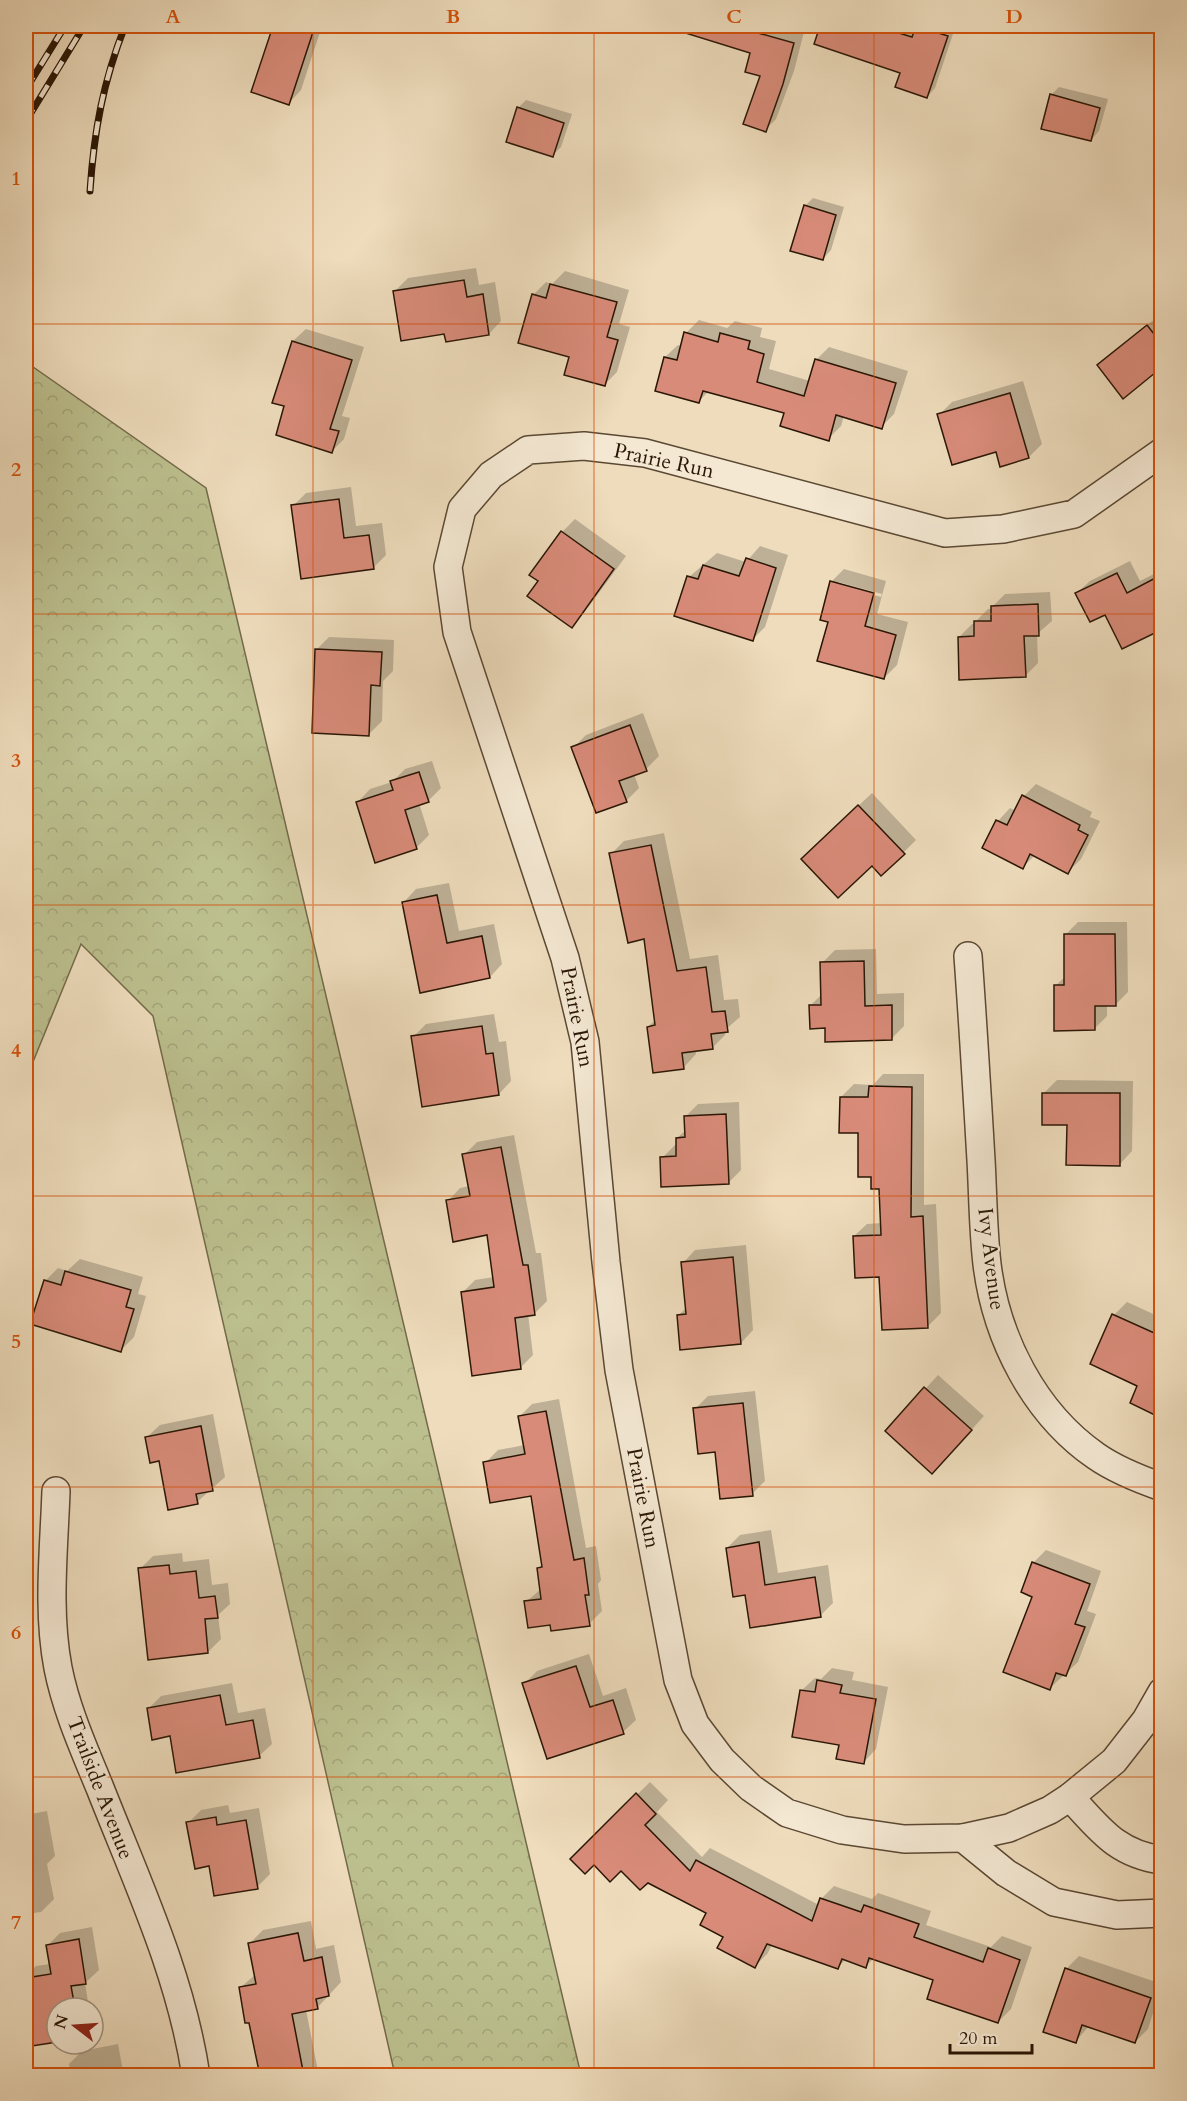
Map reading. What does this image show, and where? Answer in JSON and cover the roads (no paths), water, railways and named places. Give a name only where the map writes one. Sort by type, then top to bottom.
[{"type":"street","name":"Prairie Run","points":[[1161,452],[1074,514],[1004,529],[945,533],[645,453],[584,446],[528,450],[491,475],[462,510],[448,567],[457,632],[565,958],[585,1042],[619,1370],[678,1680],[694,1724],[722,1760],[751,1788],[787,1814],[842,1830],[904,1839],[963,1838],[1009,1828],[1050,1810],[1070,1797],[1114,1761],[1146,1720],[1161,1692]]},
{"type":"street","name":"Ivy Avenue","points":[[968,956],[987,1265],[999,1322],[1017,1363],[1040,1401],[1066,1433],[1097,1457],[1132,1476],[1161,1487]]},
{"type":"street","name":"Trailside Avenue","points":[[56,1491],[52,1627],[58,1669],[70,1713],[169,1963],[192,2050],[196,2076]]},
{"type":"street","points":[[1070,1797],[1111,1841],[1138,1856],[1161,1860]]},
{"type":"street","points":[[963,1838],[1006,1873],[1054,1902],[1117,1915],[1161,1913]]},
{"type":"railway","points":[[26,89],[65,26]]},
{"type":"railway","points":[[26,121],[84,26]]},
{"type":"railway","points":[[90,191],[94,148],[105,87],[125,26]]}]
